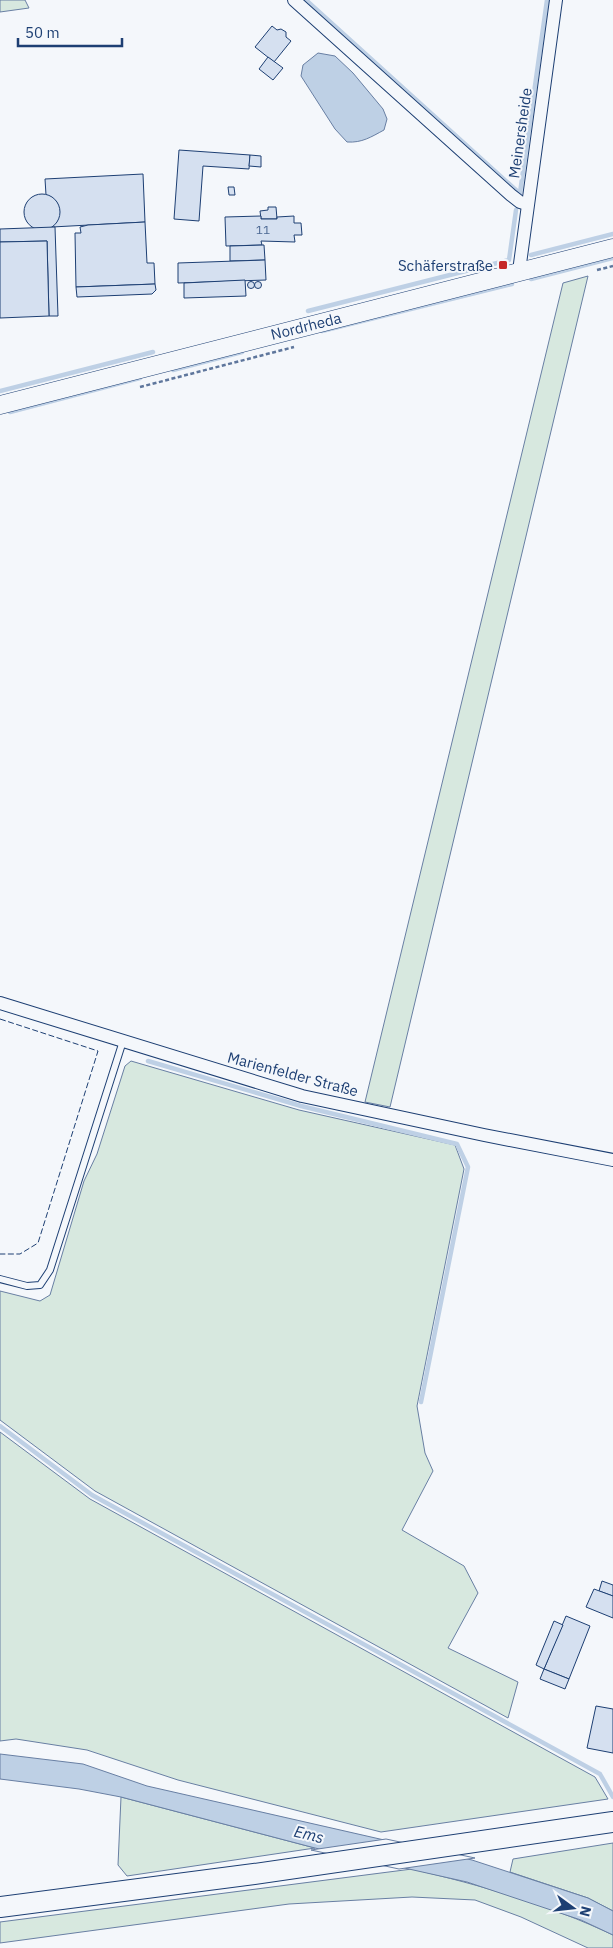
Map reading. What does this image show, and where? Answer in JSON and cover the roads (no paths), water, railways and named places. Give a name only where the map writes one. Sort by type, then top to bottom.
[{"type":"main road","name":"Nordrheda","points":[[0,404],[613,248]]},
{"type":"main road","points":[[0,1907],[254,1874],[613,1822]]},
{"type":"street","points":[[294,0],[511,195],[520,202],[527,204]]},
{"type":"street","name":"Meinersheide","points":[[519,271],[556,0]]},
{"type":"street","name":"Marienfelder Straße","points":[[0,1003],[302,1096],[484,1135],[613,1160]]},
{"type":"lane","points":[[0,1279],[27,1286],[40,1285],[50,1270],[123,1041]]},
{"type":"water","points":[[318,53],[335,56],[353,73],[383,109],[387,119],[384,130],[362,140],[347,142],[335,129],[301,76],[303,65]]},
{"type":"water","name":"Ems","points":[[0,1754],[83,1764],[147,1786],[472,1860],[588,1898],[613,1911],[613,1935],[581,1920],[467,1882],[315,1848],[121,1797],[79,1789],[0,1779]]},
{"type":"waterway","points":[[306,0],[520,192]]},
{"type":"waterway","points":[[520,193],[547,0]]},
{"type":"waterway","points":[[308,311],[509,260],[516,210]]},
{"type":"waterway","points":[[531,255],[613,234]]},
{"type":"waterway","points":[[531,279],[613,258]]},
{"type":"waterway","points":[[322,331],[512,284]]},
{"type":"waterway","points":[[0,391],[153,352]]},
{"type":"waterway","points":[[173,370],[242,352]]},
{"type":"waterway","points":[[10,412],[140,378]]},
{"type":"waterway","points":[[148,1061],[301,1106],[457,1144],[468,1167],[421,1402]]},
{"type":"waterway","points":[[0,1426],[92,1495],[600,1774],[613,1797]]},
{"type":"place","name":"Schäferstraße","points":[[503,265]]}]
